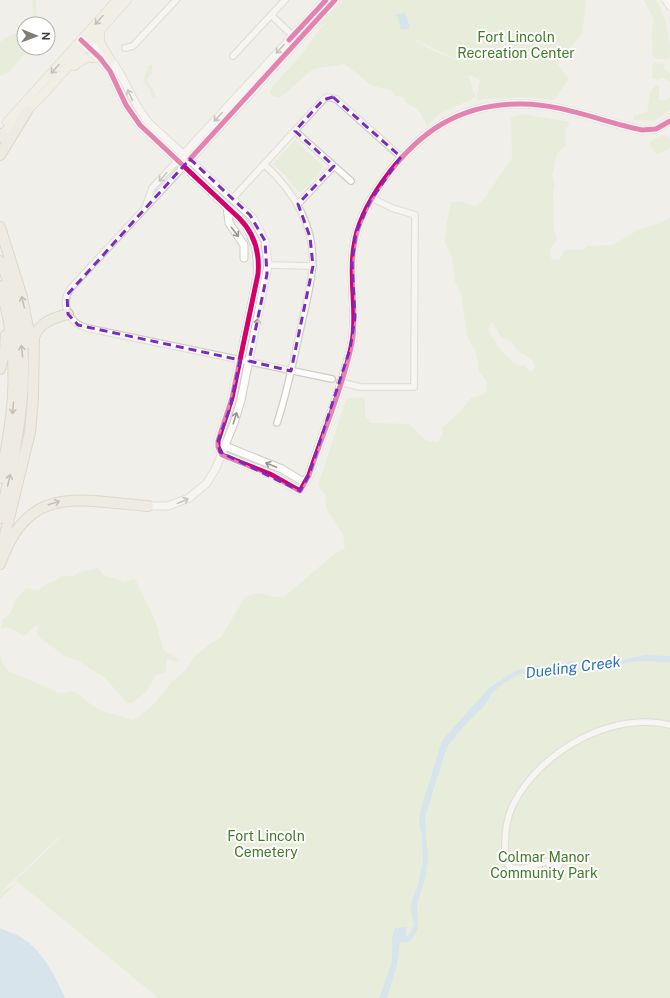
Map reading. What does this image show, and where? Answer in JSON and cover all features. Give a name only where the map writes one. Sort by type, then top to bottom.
[{"type":"highway","points":[[0,155],[27,111]]},
{"type":"highway","points":[[0,152],[1,133]]},
{"type":"highway","points":[[0,227],[22,297],[33,354]]},
{"type":"highway","points":[[0,261],[8,280],[17,316],[22,354],[23,386],[19,432],[0,518]]},
{"type":"highway","points":[[0,286],[10,328],[14,374],[12,418],[0,478]]},
{"type":"highway","points":[[0,303],[6,339],[4,356],[0,369]]},
{"type":"highway","points":[[0,555],[30,432],[33,398],[34,337],[40,326],[47,321],[68,314]]},
{"type":"highway","points":[[0,564],[7,544],[22,524],[32,514],[51,504],[78,500],[148,506]]},
{"type":"main road","points":[[1,133],[42,96],[86,42],[117,0]]},
{"type":"main road","points":[[1,133],[127,0]]},
{"type":"main road","points":[[100,30],[100,42],[112,61]]},
{"type":"main road","points":[[42,96],[56,87],[81,60],[88,57],[100,58]]},
{"type":"street","points":[[125,48],[133,46],[176,0]]},
{"type":"street","points":[[233,56],[285,0]]},
{"type":"street","points":[[326,0],[230,109],[184,166],[70,289],[66,300],[68,314],[76,324],[87,328],[332,379]]},
{"type":"street","points":[[146,206],[152,188],[183,154],[230,109],[335,0]]},
{"type":"street","points":[[666,0],[670,6]]},
{"type":"street","points":[[271,16],[293,36]]},
{"type":"street","points":[[86,42],[110,71],[126,105],[136,120],[227,206],[249,230],[255,243],[258,258],[258,274],[232,398],[218,441],[218,447],[222,455],[270,474],[300,491],[306,483],[348,358],[354,331],[352,268],[354,246],[361,219],[372,198],[401,157],[421,138],[448,120],[472,111],[500,105],[520,104],[546,106],[642,130],[656,129],[670,121]]},
{"type":"street","points":[[86,42],[94,44],[112,61],[142,115],[250,214],[258,226],[266,246],[268,265],[249,362],[240,404],[222,455],[210,479],[194,495],[174,505],[148,506]]},
{"type":"street","points":[[233,198],[327,97],[333,97],[401,157]]},
{"type":"street","points":[[295,130],[351,181]]},
{"type":"street","points":[[264,164],[285,184],[298,204],[310,237],[313,266],[291,371],[277,424]]},
{"type":"street","points":[[298,204],[334,166]]},
{"type":"street","points":[[340,382],[360,387],[414,387],[415,215],[392,208],[372,198]]},
{"type":"street","points":[[227,206],[229,223],[244,245],[244,258]]},
{"type":"street","points":[[268,265],[313,266]]},
{"type":"street","points":[[225,446],[282,469],[306,483]]},
{"type":"street","points":[[546,862],[516,869],[510,866],[504,855],[506,827],[510,811],[517,797],[531,778],[550,760],[572,745],[605,729],[628,722],[640,721],[670,724]]},
{"type":"highlighted area","points":[[333,97],[401,157],[370,201],[356,233],[352,263],[355,317],[350,349],[309,475],[300,491],[220,452],[218,441],[230,408],[240,360],[78,325],[68,314],[67,295],[190,159],[250,215],[265,241],[267,274],[249,361],[291,371],[313,266],[310,237],[298,204],[334,166],[295,131],[323,100]]},
{"type":"green space","points":[[32,0],[36,0],[37,16],[33,16]]},
{"type":"green space","name":"Fort Lincoln Recreation Center","points":[[343,0],[586,0],[582,34],[557,63],[569,79],[554,100],[522,97],[476,100],[480,80],[470,75],[468,76],[476,97],[439,114],[427,126],[418,109],[406,103],[404,97],[396,96],[389,89],[374,86],[344,64],[313,69],[281,97],[275,97],[270,93],[272,87],[303,53],[319,29],[326,24],[318,26]],"holes":[[[415,39],[464,63],[432,50]]]},
{"type":"green space","points":[[644,0],[656,0],[662,13],[667,27],[669,41],[670,56],[667,59],[657,59],[652,55],[653,44],[651,38],[654,20]]},
{"type":"green space","points":[[16,34],[16,56],[23,56],[9,72],[0,76],[0,42],[8,36]]},
{"type":"green space","points":[[653,63],[663,64],[665,70],[670,73],[670,82],[662,77],[658,80],[652,78]]},
{"type":"green space","points":[[152,64],[152,72],[147,80],[154,90],[155,98],[152,97],[150,90],[143,82],[148,69],[147,67]]},
{"type":"green space","points":[[659,85],[659,100],[666,101],[670,97],[670,110],[653,121],[634,120],[634,116],[647,112],[652,89]]},
{"type":"green space","points":[[523,114],[570,122],[565,131],[566,145],[557,154],[552,176],[555,185],[553,193],[554,231],[557,239],[550,251],[552,259],[559,260],[565,250],[583,250],[587,246],[612,245],[638,230],[660,223],[670,217],[670,998],[158,998],[16,880],[58,840],[61,835],[0,893],[0,654],[3,664],[8,671],[60,693],[73,691],[96,708],[131,720],[137,718],[154,704],[171,683],[184,672],[195,656],[221,637],[245,597],[260,594],[274,597],[284,597],[333,555],[345,548],[343,535],[325,504],[326,495],[318,486],[346,399],[360,397],[365,399],[365,415],[371,423],[409,424],[425,440],[438,442],[443,433],[442,428],[461,411],[471,398],[483,395],[487,390],[486,381],[479,371],[476,353],[467,336],[461,293],[455,282],[452,257],[444,241],[451,202],[462,202],[475,206],[481,203],[512,158],[511,117]],"holes":[[[491,323],[494,324],[501,337],[512,342],[516,349],[532,360],[535,366],[532,372],[528,371],[526,365],[518,366],[500,349],[490,334],[488,328]]]},
{"type":"green space","points":[[662,135],[667,136],[670,140],[670,148],[658,154],[655,153],[649,142]]},
{"type":"green space","points":[[295,140],[324,167],[302,192],[298,192],[286,176],[273,164]]},
{"type":"green space","points":[[98,568],[103,575],[125,582],[134,579],[136,581],[155,620],[164,651],[180,659],[177,662],[166,659],[166,672],[156,675],[146,692],[132,703],[127,703],[105,678],[77,660],[66,657],[40,638],[37,634],[38,626],[34,627],[24,636],[9,627],[1,628],[3,619],[10,614],[15,601],[26,588],[39,590],[47,583],[55,581],[61,576],[74,576],[80,572]]},
{"type":"green space","points":[[18,882],[0,899],[0,893]]},
{"type":"water","points":[[405,12],[410,28],[401,30],[397,16],[395,15]]},
{"type":"water","points":[[645,655],[670,656],[670,662],[636,661],[596,669],[574,666],[553,671],[535,670],[520,674],[504,683],[491,694],[486,704],[464,726],[447,747],[426,814],[425,821],[428,858],[425,879],[417,905],[418,929],[412,939],[407,942],[400,942],[397,965],[387,998],[379,998],[392,962],[392,938],[395,928],[406,927],[406,936],[408,936],[414,925],[410,907],[418,884],[423,861],[422,835],[419,824],[420,812],[444,738],[488,689],[515,671],[535,666],[555,666],[570,661],[586,664],[600,664]]},
{"type":"water","points":[[0,928],[22,938],[32,945],[44,959],[65,998],[0,998]]},
{"type":"cycle path","points":[[289,40],[326,0]]},
{"type":"cycle path","points":[[190,159],[335,0]]},
{"type":"cycle path","points":[[81,40],[100,58],[110,71],[126,105],[140,125],[239,218],[249,230],[257,251],[258,274],[232,398],[218,441],[218,447],[222,455],[270,474],[300,491],[309,475],[343,376],[352,343],[354,331],[352,258],[358,229],[368,204],[383,181],[411,148],[442,124],[460,115],[479,109],[500,105],[522,104],[552,107],[642,130],[656,129],[670,121]]},
{"type":"water label","name":"Dueling Creek","points":[[573,667]]},
{"type":"park label","name":"Fort Lincoln Cemetery","points":[[266,844]]},
{"type":"park label","name":"Colmar Manor Community Park","points":[[544,866]]}]
